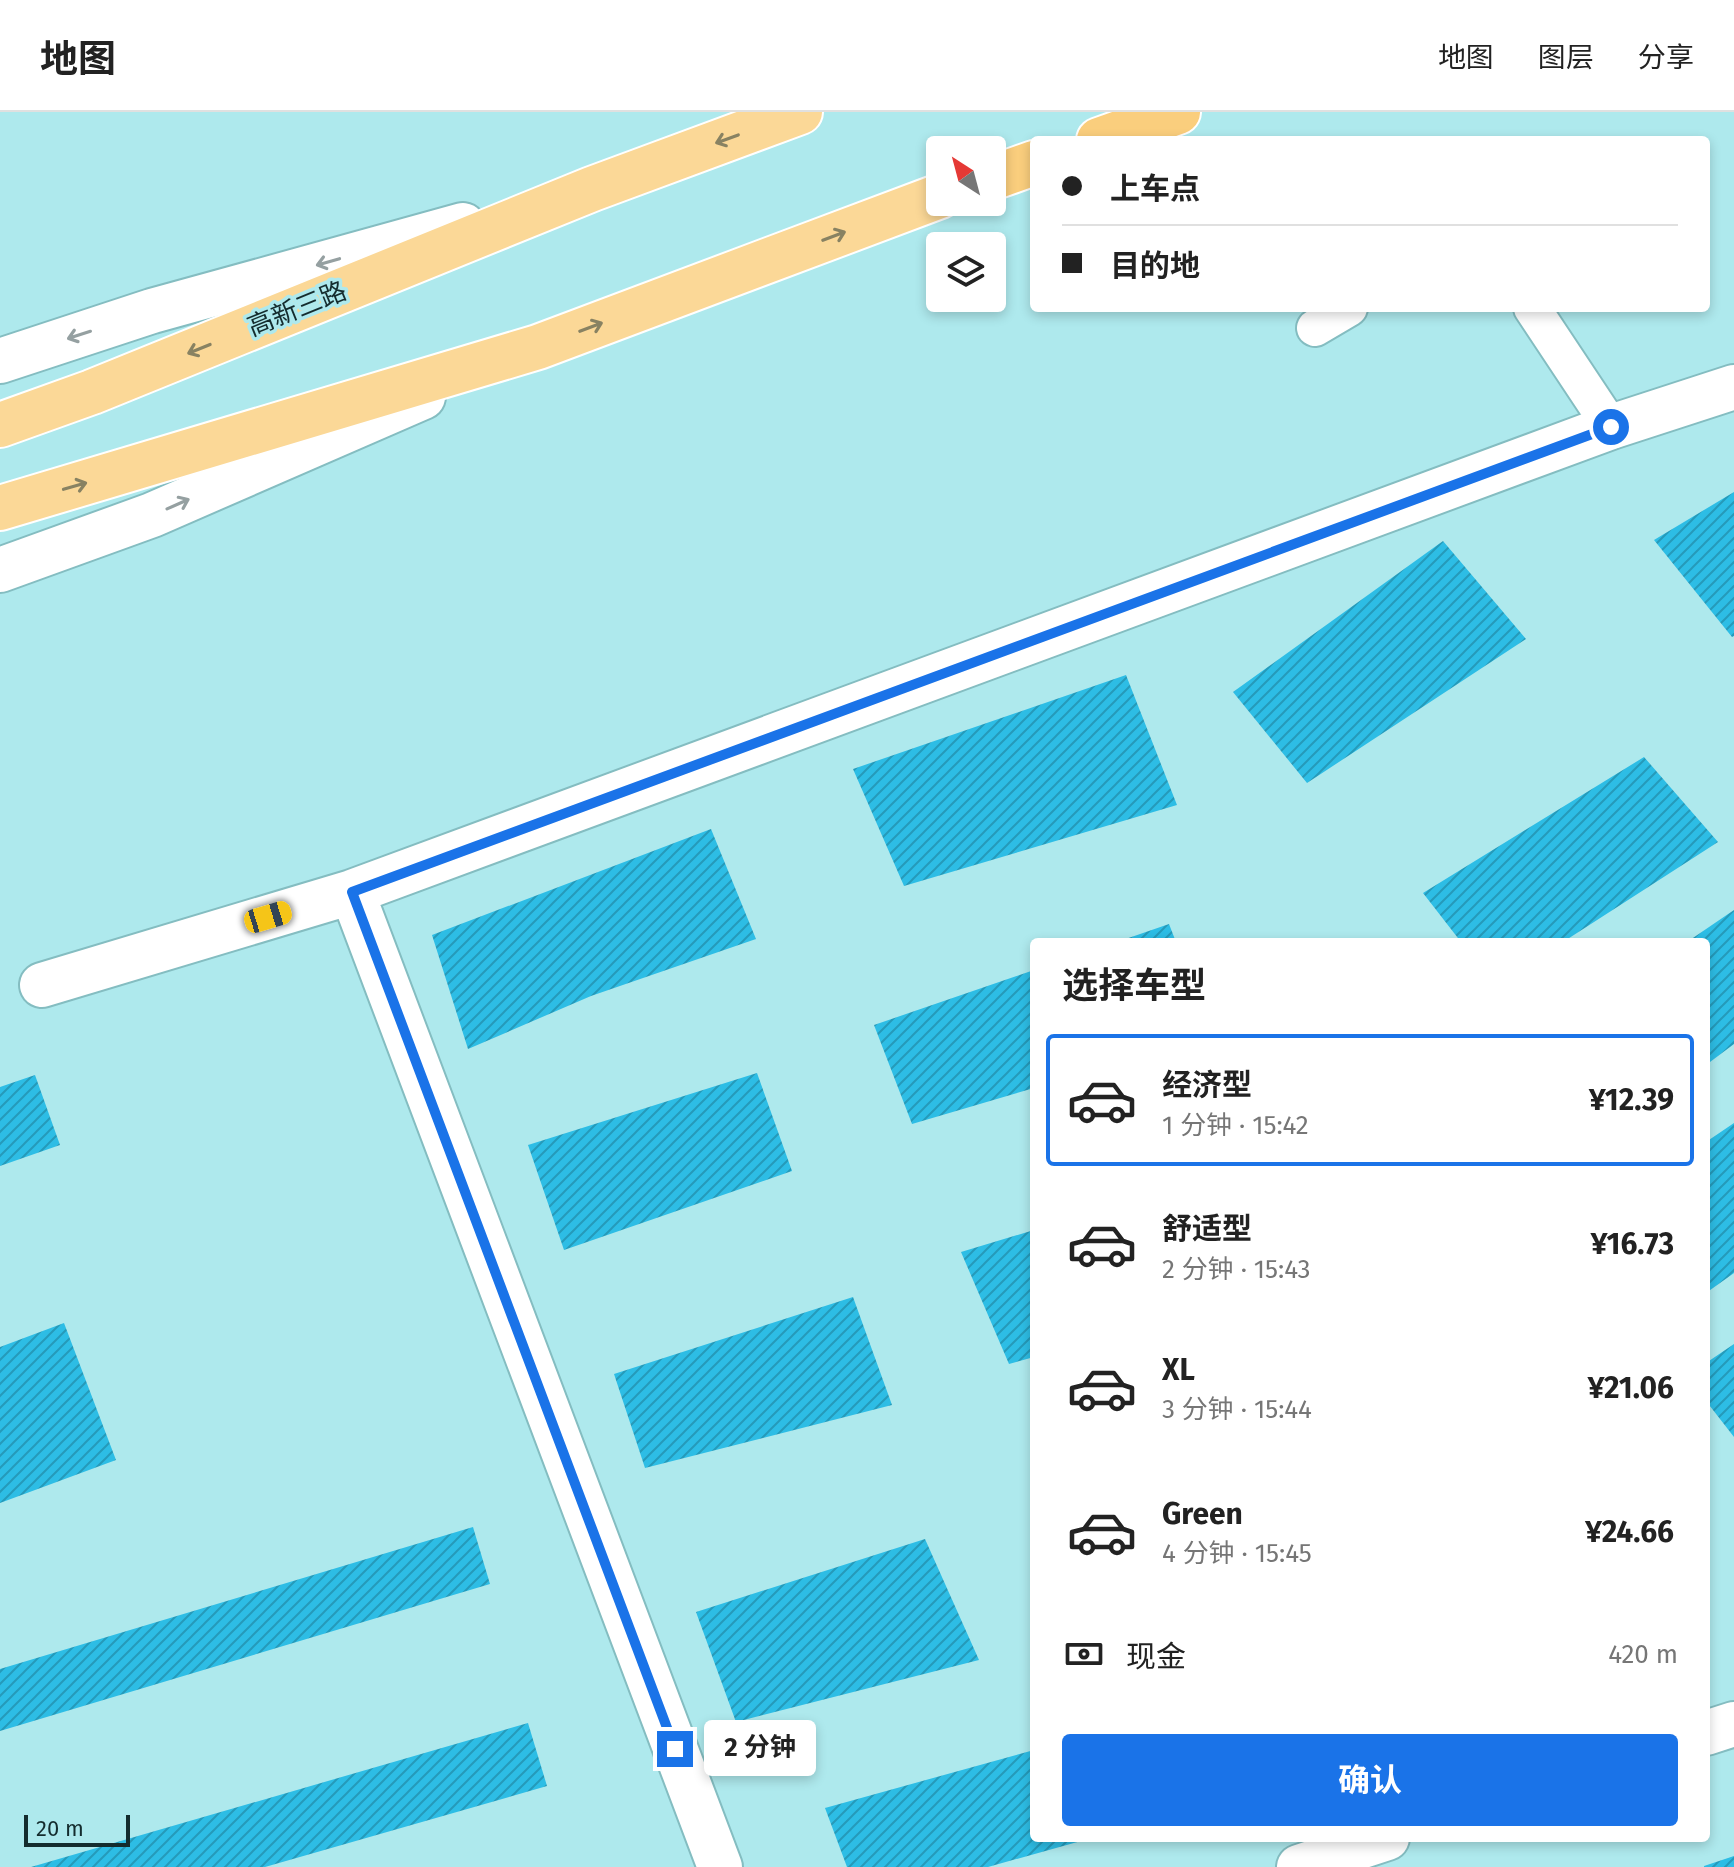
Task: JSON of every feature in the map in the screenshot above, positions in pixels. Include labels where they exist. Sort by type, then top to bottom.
[{"type":"highway","name":"高新三路","points":[[0,425],[107,386],[592,189],[800,112]]},
{"type":"highway","points":[[1110,136],[1178,112]]},
{"type":"highway","points":[[1006,173],[1030,164]]},
{"type":"highway","points":[[0,508],[538,347],[926,201]]},
{"type":"street","name":"高新三路","points":[[0,361],[152,311],[592,189]]},
{"type":"street","points":[[1315,328],[1342,312]]},
{"type":"street","points":[[1535,312],[1611,427]]},
{"type":"street","points":[[0,570],[152,515],[538,347]]},
{"type":"street","points":[[42,985],[352,892],[1611,427],[1734,387]]},
{"type":"street","points":[[352,892],[720,1867]]},
{"type":"street","points":[[1710,1732],[1734,1724]]},
{"type":"street","points":[[1299,1867],[1375,1842]]},
{"type":"building","points":[[1734,492],[1734,636],[1732,637],[1654,540]]},
{"type":"building","points":[[1443,541],[1526,639],[1307,783],[1233,692]]},
{"type":"building","points":[[1126,675],[1177,805],[904,886],[853,769]]},
{"type":"building","points":[[1644,757],[1718,842],[1569,938],[1458,938],[1423,893]]},
{"type":"building","points":[[711,829],[756,939],[591,996],[468,1049],[432,935]]},
{"type":"building","points":[[1734,910],[1734,1044],[1710,1062],[1710,938],[1693,938]]},
{"type":"building","points":[[1169,924],[1174,938],[1129,938]]},
{"type":"building","points":[[1030,971],[1030,1089],[912,1124],[874,1025]]},
{"type":"building","points":[[757,1073],[792,1171],[564,1250],[528,1145]]},
{"type":"building","points":[[35,1075],[60,1145],[0,1166],[0,1087]]},
{"type":"building","points":[[1734,1123],[1734,1273],[1710,1290],[1710,1139]]},
{"type":"building","points":[[1030,1231],[1030,1358],[1009,1364],[961,1252]]},
{"type":"building","points":[[853,1297],[892,1405],[645,1468],[614,1374]]},
{"type":"building","points":[[64,1323],[116,1460],[0,1503],[0,1347]]},
{"type":"building","points":[[1734,1344],[1734,1437],[1710,1406],[1710,1360]]},
{"type":"building","points":[[473,1527],[490,1584],[0,1731],[0,1669]]},
{"type":"building","points":[[925,1539],[979,1660],[736,1722],[696,1612]]},
{"type":"building","points":[[528,1723],[547,1786],[265,1867],[31,1867]]},
{"type":"building","points":[[1030,1751],[1030,1842],[1077,1842],[988,1867],[847,1867],[825,1808]]},
{"type":"building","points":[[1734,1856],[1734,1867],[1704,1867],[1704,1866]]},
{"type":"route","points":[[675,1749],[352,892],[1611,427]]}]
